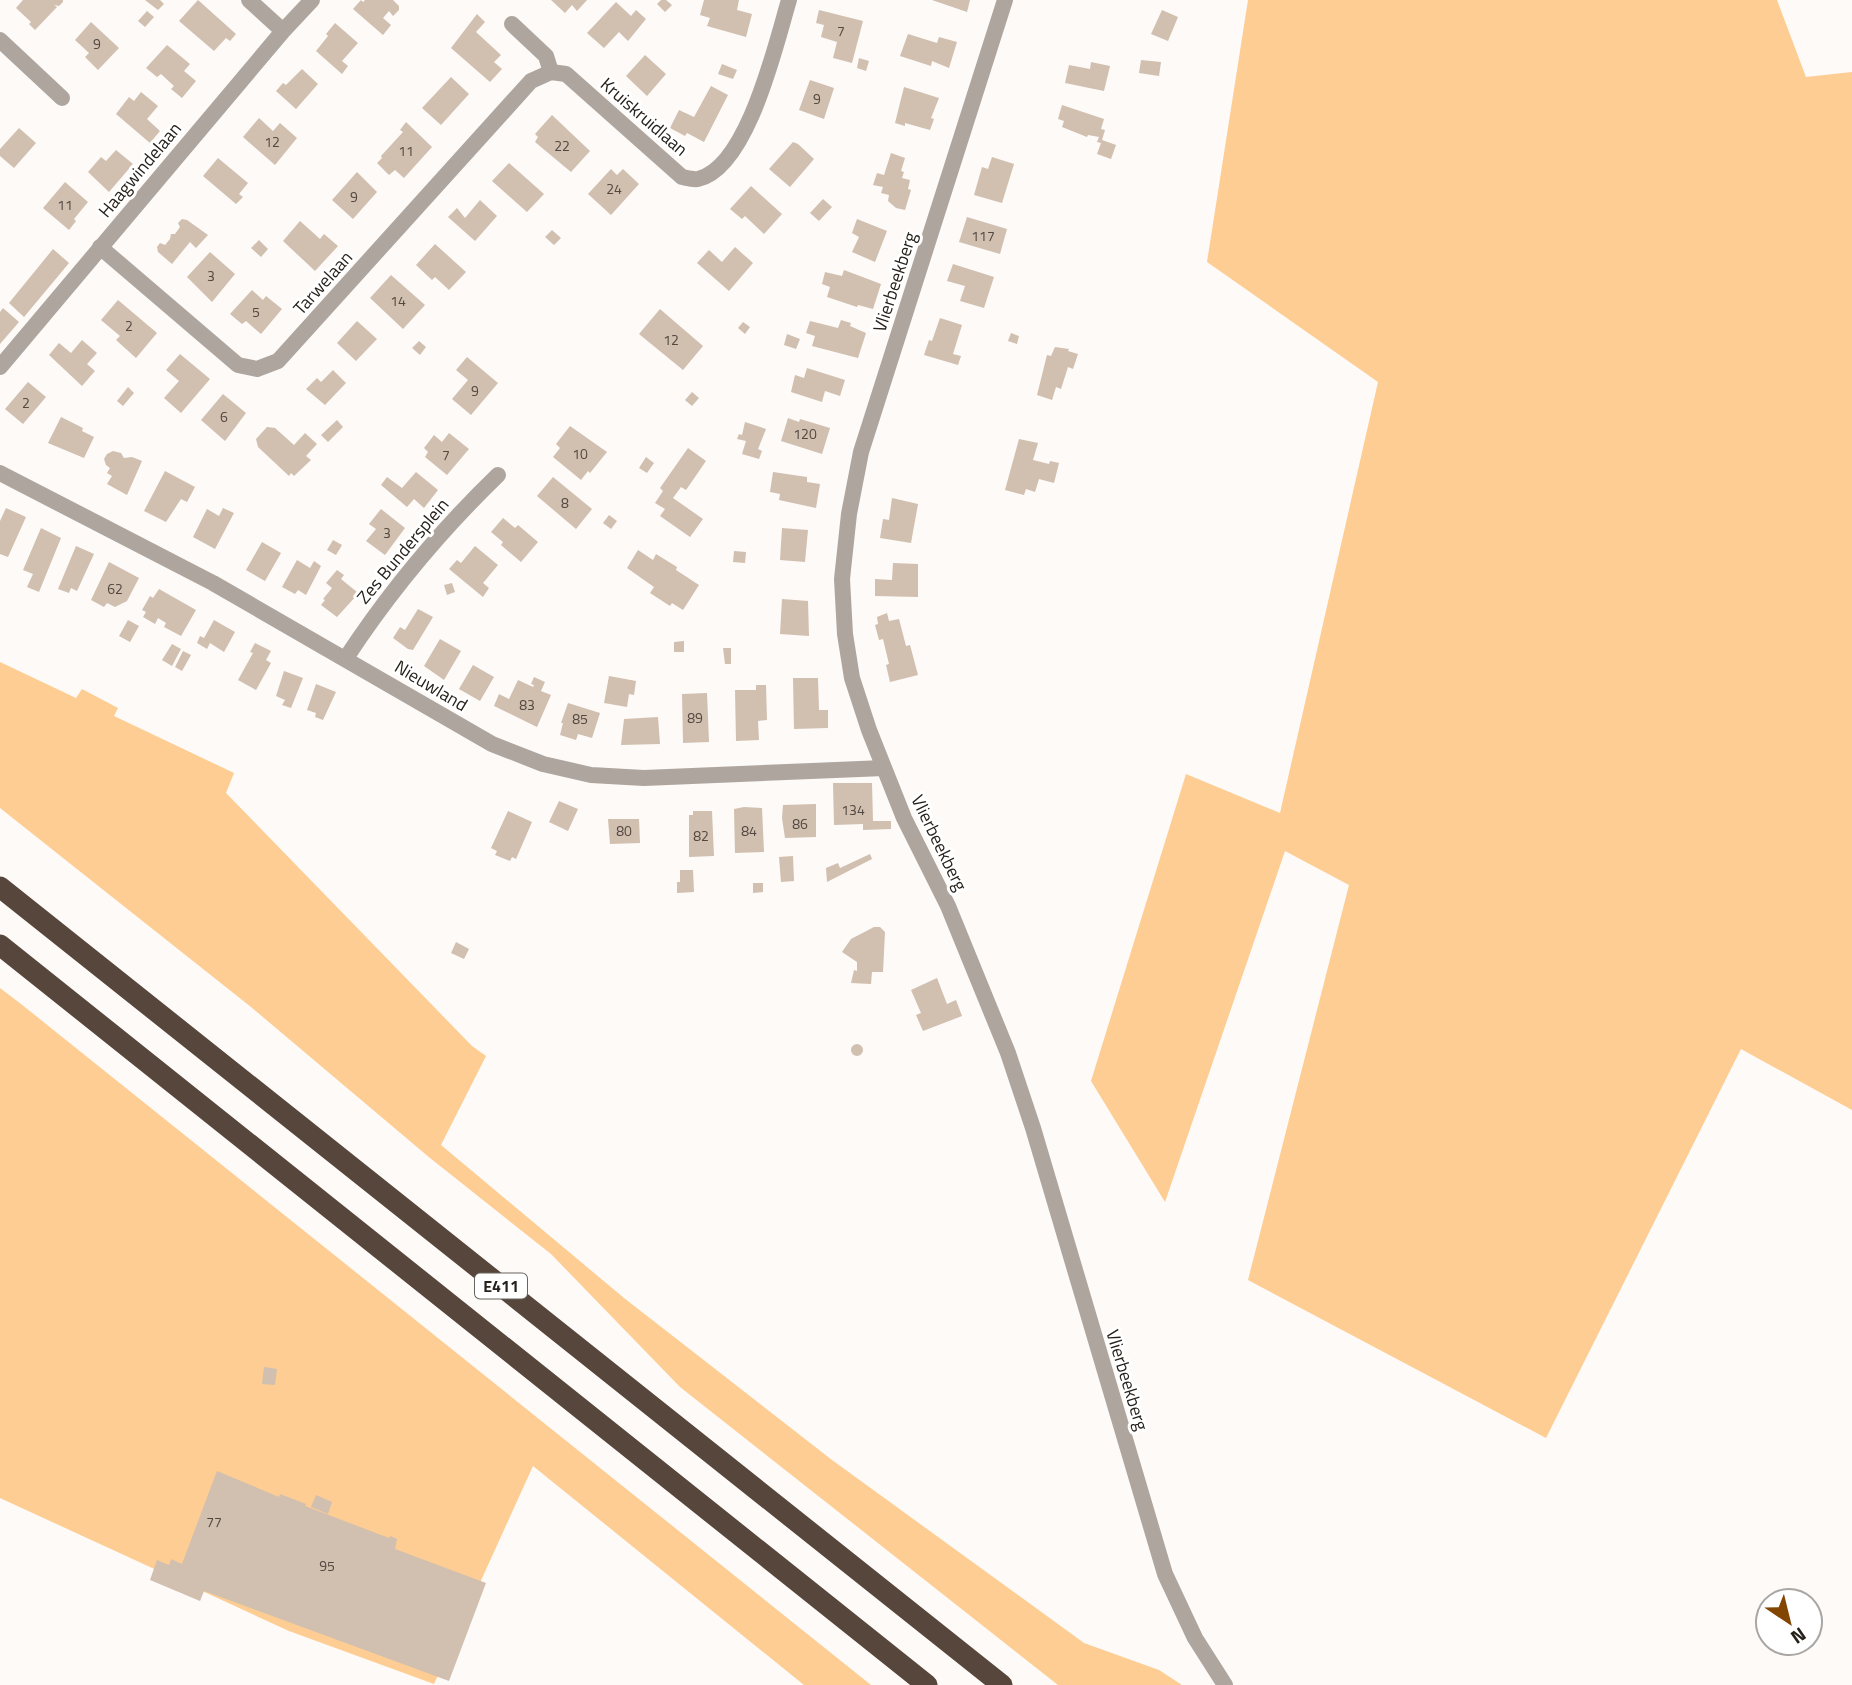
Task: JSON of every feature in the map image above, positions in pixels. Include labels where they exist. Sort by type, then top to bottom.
[{"type":"highway","name":"E411","points":[[0,887],[1002,1685]]},
{"type":"highway","name":"E411","points":[[0,945],[927,1685]]},
{"type":"street","points":[[249,0],[283,31]]},
{"type":"street","name":"Haagwindelaan","points":[[0,367],[312,0]]},
{"type":"street","name":"Kruiskruidlaan","points":[[551,72],[566,74],[682,177],[697,180],[712,172],[740,143],[766,80],[789,0]]},
{"type":"street","name":"Vlierbeekberg","points":[[1005,0],[861,452],[849,514],[842,579],[845,634],[852,678],[884,768],[904,818],[948,906],[1008,1053],[1033,1128],[1165,1574],[1195,1638],[1225,1685]]},
{"type":"street","points":[[512,24],[546,56],[551,72]]},
{"type":"street","points":[[0,40],[62,98]]},
{"type":"street","name":"Tarwelaan","points":[[100,247],[238,365],[257,369],[278,361],[531,81],[551,72]]},
{"type":"street","name":"Nieuwland","points":[[0,473],[212,583],[492,744],[543,764],[591,775],[644,778],[884,768]]},
{"type":"street","name":"Zes Bundersplein","points":[[346,658],[410,569],[457,514],[498,475]]},
{"type":"shaded area","points":[[1248,0],[1777,0],[1806,77],[1852,72],[1852,1110],[1741,1049],[1546,1438],[1248,1280],[1349,885],[1285,851],[1165,1202],[1091,1081],[1186,774],[1280,813],[1378,382],[1207,262]]},
{"type":"shaded area","points":[[0,662],[76,698],[82,689],[118,708],[114,716],[234,773],[226,793],[472,1046],[486,1056],[441,1145],[624,1298],[832,1460],[1084,1643],[1159,1670],[1182,1685],[1058,1685],[680,1387],[551,1254],[430,1158],[251,1007],[0,808]]},
{"type":"shaded area","points":[[0,988],[871,1685],[804,1685],[533,1466],[434,1684],[289,1631],[0,1498]]},
{"type":"building","points":[[23,0],[63,2],[59,6],[54,5],[57,7],[35,30],[29,24],[31,22],[16,8]]},
{"type":"building","points":[[145,0],[160,0],[164,4],[158,10]]},
{"type":"building","points":[[198,0],[236,34],[230,41],[226,38],[214,51],[179,21]]},
{"type":"building","points":[[361,0],[393,0],[399,6],[393,16],[389,11],[383,18],[391,25],[383,35],[353,9]]},
{"type":"building","points":[[551,0],[587,0],[577,11],[572,5],[565,13]]},
{"type":"building","points":[[661,0],[672,5],[665,12],[657,4]]},
{"type":"building","points":[[704,0],[739,0],[737,10],[752,14],[746,37],[707,26],[710,18],[700,15]]},
{"type":"building","points":[[932,0],[970,0],[967,12]]},
{"type":"building","points":[[616,2],[631,16],[636,10],[646,19],[628,41],[619,32],[604,48],[587,33]]},
{"type":"building","points":[[819,10],[863,21],[852,63],[833,58],[837,42],[821,37],[824,25],[816,23]]},
{"type":"building","points":[[1162,10],[1178,17],[1168,41],[1151,34]]},
{"type":"building","points":[[147,11],[154,17],[145,27],[138,21]]},
{"type":"building","points":[[477,14],[485,22],[476,32],[501,55],[494,62],[502,69],[490,82],[451,48]]},
{"type":"building","points":[[91,22],[119,48],[98,70],[85,57],[89,53],[75,40]]},
{"type":"building","points":[[335,23],[358,43],[342,61],[348,66],[342,74],[316,51]]},
{"type":"building","points":[[908,34],[937,43],[939,37],[957,42],[949,68],[932,61],[931,66],[900,56]]},
{"type":"building","points":[[167,45],[190,64],[184,71],[196,81],[182,98],[171,89],[174,86],[161,74],[157,77],[146,68]]},
{"type":"building","points":[[645,55],[666,74],[647,96],[626,76]]},
{"type":"building","points":[[859,58],[869,61],[866,71],[857,68]]},
{"type":"building","points":[[1141,60],[1161,62],[1159,76],[1139,73]]},
{"type":"building","points":[[1091,62],[1110,66],[1104,91],[1065,83],[1069,65],[1090,69]]},
{"type":"building","points":[[722,64],[737,70],[733,79],[718,74]]},
{"type":"building","points":[[302,69],[318,84],[296,109],[276,91]]},
{"type":"building","points":[[451,77],[469,94],[441,125],[422,108]]},
{"type":"building","points":[[810,80],[834,88],[824,119],[799,110]]},
{"type":"building","points":[[711,86],[728,95],[704,142],[670,128],[679,110],[694,117]]},
{"type":"building","points":[[904,87],[939,98],[931,118],[934,119],[930,130],[895,123]]},
{"type":"building","points":[[141,92],[158,106],[147,119],[160,131],[150,143],[116,114],[129,97],[134,101]]},
{"type":"building","points":[[1062,105],[1104,119],[1102,140],[1116,145],[1111,159],[1097,154],[1101,143],[1097,142],[1099,137],[1087,137],[1062,127],[1064,121],[1058,119]]},
{"type":"building","points":[[552,115],[590,151],[571,172],[535,142],[538,137],[535,134]]},
{"type":"building","points":[[259,118],[273,131],[280,123],[297,138],[275,165],[243,137]]},
{"type":"building","points":[[406,122],[432,147],[404,178],[395,170],[389,175],[377,163],[403,132],[400,130]]},
{"type":"building","points":[[19,128],[36,143],[14,168],[0,156],[0,149]]},
{"type":"building","points":[[793,142],[814,159],[790,187],[769,169]]},
{"type":"building","points":[[116,150],[133,164],[109,192],[88,172],[101,157],[106,161]]},
{"type":"building","points":[[891,153],[905,158],[902,178],[910,180],[908,189],[911,190],[905,210],[896,208],[888,201],[889,195],[881,193],[883,187],[873,185],[877,173],[884,175]]},
{"type":"building","points":[[992,157],[1014,164],[1002,203],[974,195],[982,167],[988,169]]},
{"type":"building","points":[[218,158],[248,183],[239,194],[243,197],[236,204],[203,176]]},
{"type":"building","points":[[509,163],[544,194],[527,212],[492,181]]},
{"type":"building","points":[[611,169],[617,175],[623,169],[639,184],[611,215],[588,194]]},
{"type":"building","points":[[357,172],[377,192],[353,219],[332,200]]},
{"type":"building","points":[[65,182],[88,202],[69,230],[43,208]]},
{"type":"building","points":[[751,186],[782,214],[764,234],[745,216],[742,219],[730,209]]},
{"type":"building","points":[[823,199],[832,207],[819,221],[810,213]]},
{"type":"building","points":[[480,200],[497,216],[475,241],[448,217],[457,208],[465,218]]},
{"type":"building","points":[[967,217],[1007,229],[1000,254],[959,242]]},
{"type":"building","points":[[182,219],[208,235],[196,248],[190,242],[172,264],[158,252],[157,247],[160,243],[165,245],[171,234],[175,234]]},
{"type":"building","points":[[857,219],[887,231],[875,262],[852,252],[859,237],[852,233]]},
{"type":"building","points":[[300,221],[320,239],[324,234],[338,246],[315,271],[283,241]]},
{"type":"building","points":[[552,230],[561,238],[554,245],[545,237]]},
{"type":"building","points":[[259,240],[268,249],[261,257],[251,248]]},
{"type":"building","points":[[435,244],[466,272],[449,290],[435,277],[432,280],[416,265]]},
{"type":"building","points":[[735,247],[753,263],[729,291],[697,263],[709,250],[722,262]]},
{"type":"building","points":[[53,249],[69,263],[24,317],[9,303]]},
{"type":"building","points":[[210,252],[235,274],[212,302],[187,277]]},
{"type":"building","points":[[953,264],[994,277],[984,308],[960,301],[965,286],[947,281]]},
{"type":"building","points":[[844,270],[881,284],[873,309],[858,305],[857,307],[827,297],[830,287],[822,284],[825,272],[842,276]]},
{"type":"building","points":[[391,275],[425,305],[403,329],[370,298]]},
{"type":"building","points":[[252,290],[263,300],[266,296],[282,309],[261,334],[246,321],[242,324],[230,314]]},
{"type":"building","points":[[118,300],[157,333],[136,358],[116,340],[120,336],[101,320]]},
{"type":"building","points":[[3,308],[19,322],[0,344],[0,312]]},
{"type":"building","points":[[660,309],[703,346],[683,370],[639,334]]},
{"type":"building","points":[[940,318],[962,325],[953,354],[961,356],[958,365],[924,355]]},
{"type":"building","points":[[841,320],[866,333],[858,358],[812,346],[815,336],[806,333],[810,321],[838,328]]},
{"type":"building","points":[[357,321],[377,339],[356,361],[337,343]]},
{"type":"building","points":[[743,322],[750,327],[745,334],[738,328]]},
{"type":"building","points":[[1011,333],[1019,336],[1017,344],[1008,341]]},
{"type":"building","points":[[787,334],[800,339],[796,349],[784,345]]},
{"type":"building","points":[[82,340],[97,353],[87,364],[95,371],[82,386],[49,355],[59,343],[71,353]]},
{"type":"building","points":[[419,341],[426,347],[420,355],[412,348]]},
{"type":"building","points":[[1055,347],[1069,349],[1068,351],[1078,354],[1073,369],[1068,367],[1061,389],[1056,387],[1052,400],[1037,395],[1047,355],[1051,356]]},
{"type":"building","points":[[180,354],[210,379],[181,413],[164,398],[179,381],[166,370]]},
{"type":"building","points":[[467,357],[498,383],[471,415],[452,399],[468,380],[456,370]]},
{"type":"building","points":[[807,368],[845,380],[840,396],[825,391],[822,402],[791,392],[795,375],[804,378]]},
{"type":"building","points":[[333,370],[346,383],[325,405],[306,389],[317,378],[321,382]]},
{"type":"building","points":[[28,382],[46,397],[23,424],[5,409]]},
{"type":"building","points":[[128,387],[134,393],[123,406],[117,401]]},
{"type":"building","points":[[692,392],[699,398],[692,406],[685,400]]},
{"type":"building","points":[[223,394],[246,413],[225,441],[201,420]]},
{"type":"building","points":[[61,417],[94,437],[84,458],[48,443]]},
{"type":"building","points":[[788,418],[830,428],[822,454],[781,441]]},
{"type":"building","points":[[337,420],[343,427],[328,442],[321,435]]},
{"type":"building","points":[[745,422],[766,429],[758,449],[762,451],[759,459],[742,454],[746,441],[737,439],[739,434],[742,435]]},
{"type":"building","points":[[570,426],[607,452],[581,480],[553,457],[560,448],[556,444]]},
{"type":"building","points":[[267,427],[275,428],[294,445],[305,433],[317,444],[306,456],[311,460],[294,476],[291,473],[289,476],[258,447],[256,439]]},
{"type":"building","points":[[449,433],[469,449],[447,475],[425,457],[428,452],[424,448],[434,435],[442,442]]},
{"type":"building","points":[[1019,439],[1038,443],[1033,460],[1049,464],[1050,461],[1059,463],[1054,483],[1039,479],[1035,492],[1026,489],[1024,495],[1005,490]]},
{"type":"building","points":[[688,448],[706,461],[686,490],[681,487],[673,498],[703,519],[690,537],[660,516],[665,509],[655,503],[663,491],[660,488]]},
{"type":"building","points":[[113,451],[121,453],[124,458],[132,457],[142,461],[127,495],[107,484],[112,476],[107,473],[110,468],[104,459]]},
{"type":"building","points":[[646,457],[654,463],[647,473],[639,468]]},
{"type":"building","points":[[165,471],[195,487],[187,502],[181,499],[166,522],[144,511]]},
{"type":"building","points":[[416,472],[438,490],[424,508],[414,499],[407,507],[381,485],[387,477],[402,488]]},
{"type":"building","points":[[773,472],[807,477],[807,482],[820,484],[816,508],[779,500],[780,494],[770,492]]},
{"type":"building","points":[[553,477],[592,509],[576,529],[537,496]]},
{"type":"building","points":[[892,498],[918,504],[911,543],[880,538],[883,519],[889,520]]},
{"type":"building","points":[[6,508],[26,517],[8,557],[0,554],[0,521]]},
{"type":"building","points":[[223,508],[234,513],[215,549],[193,537],[207,509],[219,516]]},
{"type":"building","points":[[381,509],[405,528],[385,555],[366,541],[376,529],[369,524]]},
{"type":"building","points":[[609,515],[617,521],[611,529],[603,523]]},
{"type":"building","points":[[503,518],[515,528],[518,525],[538,542],[521,562],[501,545],[503,542],[491,532]]},
{"type":"building","points":[[41,528],[61,538],[39,592],[27,587],[33,574],[23,570]]},
{"type":"building","points":[[782,528],[808,530],[805,562],[780,560]]},
{"type":"building","points":[[333,540],[342,545],[336,555],[327,550]]},
{"type":"building","points":[[262,542],[281,553],[265,581],[246,570]]},
{"type":"building","points":[[76,546],[94,554],[77,591],[71,588],[69,593],[58,589]]},
{"type":"building","points":[[475,546],[498,565],[483,583],[489,588],[483,597],[449,569],[457,560],[461,563]]},
{"type":"building","points":[[638,550],[653,560],[656,554],[699,585],[683,610],[672,603],[670,606],[650,593],[654,587],[627,568]]},
{"type":"building","points":[[734,551],[746,552],[745,563],[733,562]]},
{"type":"building","points":[[297,560],[310,568],[314,561],[321,566],[306,595],[298,590],[295,594],[282,587]]},
{"type":"building","points":[[109,562],[139,578],[127,601],[115,607],[107,603],[104,607],[91,600]]},
{"type":"building","points":[[893,563],[918,564],[918,597],[875,596],[875,579],[892,580]]},
{"type":"building","points":[[337,570],[344,575],[341,579],[357,592],[357,595],[337,617],[321,605],[332,588],[326,583]]},
{"type":"building","points":[[452,583],[455,592],[447,595],[444,585]]},
{"type":"building","points":[[159,589],[196,610],[181,636],[164,627],[166,623],[158,618],[155,624],[143,617],[146,612],[142,610],[150,596],[153,598]]},
{"type":"building","points":[[782,599],[808,601],[809,636],[780,634]]},
{"type":"building","points":[[418,609],[433,617],[413,650],[393,638],[400,627],[405,630]]},
{"type":"building","points":[[887,613],[889,621],[899,619],[918,675],[890,682],[883,639],[879,640],[875,625],[878,624],[877,617]]},
{"type":"building","points":[[128,620],[139,626],[130,642],[119,636]]},
{"type":"building","points":[[214,620],[235,632],[224,652],[210,643],[207,649],[197,643],[200,636],[204,638]]},
{"type":"building","points":[[440,639],[461,651],[444,680],[424,666]]},
{"type":"building","points":[[684,641],[684,652],[674,652],[674,642]]},
{"type":"building","points":[[255,643],[271,651],[266,660],[271,663],[256,690],[238,680],[253,653],[250,652]]},
{"type":"building","points":[[172,644],[181,649],[172,666],[162,660]]},
{"type":"building","points":[[723,648],[731,648],[731,664],[725,664]]},
{"type":"building","points":[[183,651],[191,655],[182,671],[175,667]]},
{"type":"building","points":[[473,665],[494,677],[480,701],[459,689]]},
{"type":"building","points":[[284,671],[303,678],[291,708],[282,705],[285,700],[276,696]]},
{"type":"building","points":[[609,676],[636,681],[634,695],[629,694],[627,707],[604,703]]},
{"type":"building","points":[[534,677],[545,682],[541,691],[551,695],[537,727],[494,706],[499,694],[509,699],[518,680],[533,687],[531,684]]},
{"type":"building","points":[[793,678],[818,678],[819,710],[828,710],[828,728],[794,729]]},
{"type":"building","points":[[316,684],[336,692],[323,720],[315,717],[316,713],[307,710]]},
{"type":"building","points":[[756,685],[766,685],[767,720],[758,721],[759,740],[736,741],[735,690],[756,690]]},
{"type":"building","points":[[707,693],[709,742],[683,743],[682,694]]},
{"type":"building","points":[[568,703],[600,713],[592,738],[578,734],[576,740],[560,735]]},
{"type":"building","points":[[658,717],[660,744],[621,745],[624,719]]},
{"type":"building","points":[[833,783],[872,783],[873,821],[891,821],[891,829],[863,830],[863,824],[834,825]]},
{"type":"building","points":[[559,801],[578,809],[568,831],[549,822]]},
{"type":"building","points":[[816,804],[816,837],[785,838],[783,805]]},
{"type":"building","points":[[762,808],[764,852],[735,853],[734,809]]},
{"type":"building","points":[[508,811],[532,822],[516,859],[512,857],[510,861],[495,855],[497,851],[491,848]]},
{"type":"building","points":[[693,811],[712,811],[714,856],[689,857],[689,815],[693,815]]},
{"type":"building","points":[[608,819],[639,819],[640,843],[610,844]]},
{"type":"building","points":[[870,854],[872,859],[827,882],[826,868],[838,863],[840,868]]},
{"type":"building","points":[[793,856],[794,881],[781,882],[779,857]]},
{"type":"building","points":[[680,870],[693,870],[694,892],[677,893]]},
{"type":"building","points":[[753,883],[763,883],[763,892],[753,893]]},
{"type":"building","points":[[874,927],[880,927],[885,932],[883,972],[872,972],[871,984],[851,983],[854,970],[857,971],[857,962],[842,952],[851,939]]},
{"type":"building","points":[[456,942],[469,949],[464,959],[451,953]]},
{"type":"building","points":[[937,978],[947,1004],[956,1000],[962,1016],[923,1031],[916,1015],[921,1013],[911,990]]},
{"type":"building","points":[[852,1045],[862,1045],[862,1055],[852,1055]]},
{"type":"building","points":[[264,1367],[277,1369],[275,1385],[262,1384]]},
{"type":"building","points":[[217,1471],[279,1497],[280,1494],[306,1504],[305,1506],[389,1538],[390,1536],[397,1539],[395,1549],[486,1583],[449,1681],[204,1591],[200,1601],[150,1580],[157,1560],[169,1565],[171,1559],[182,1564]]},
{"type":"building","points":[[316,1495],[332,1502],[328,1514],[311,1507]]}]
